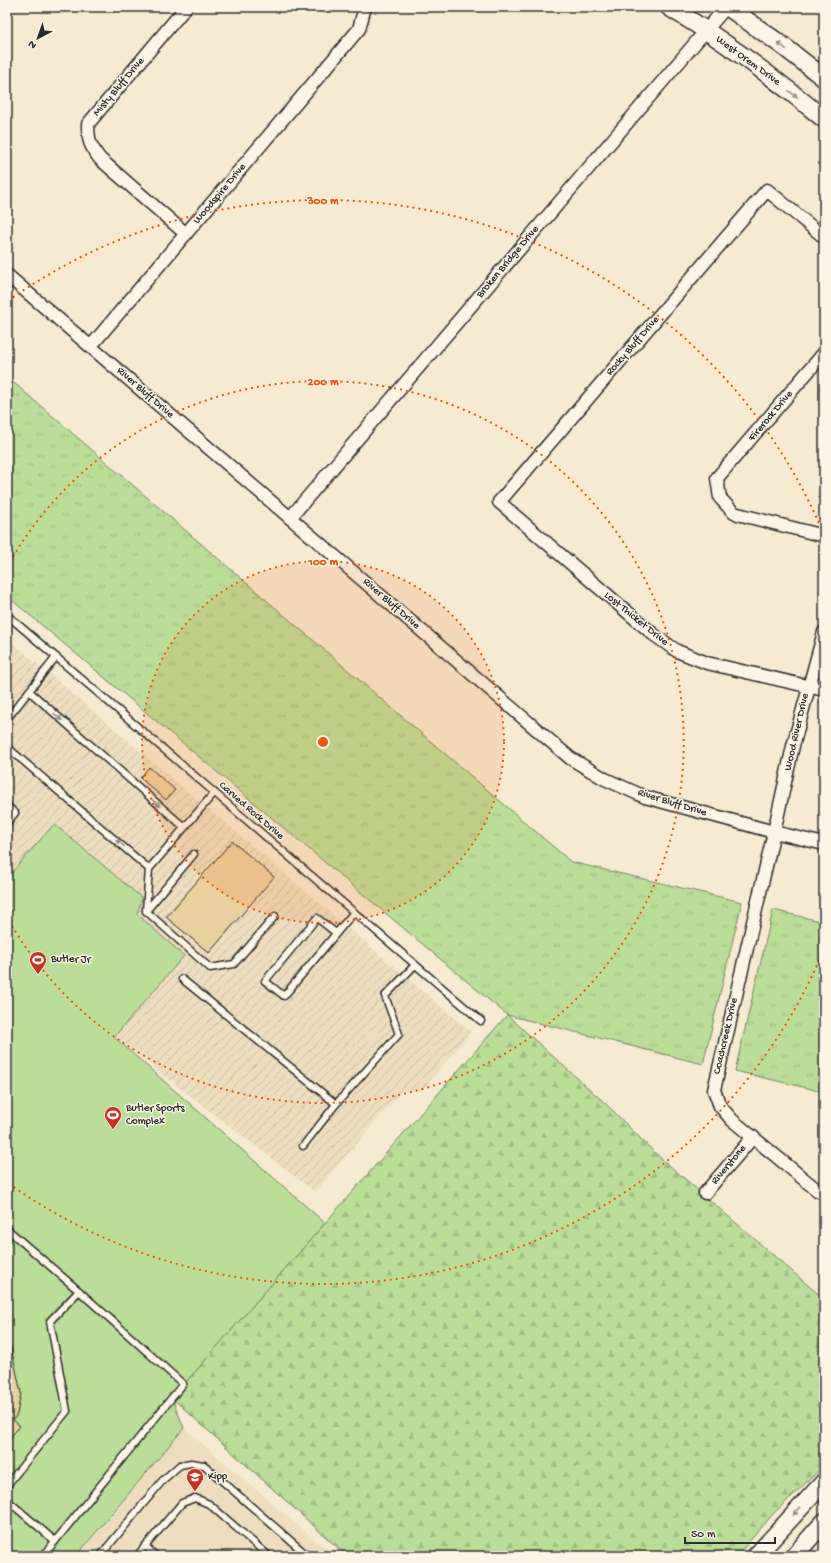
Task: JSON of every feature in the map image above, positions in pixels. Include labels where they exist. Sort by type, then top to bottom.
[{"type":"main road","name":"West Orem Drive","points":[[669,7],[706,30],[759,67],[824,119]]},
{"type":"main road","points":[[727,7],[783,46],[824,78]]},
{"type":"main road","points":[[756,1556],[824,1482]]},
{"type":"main road","points":[[794,1556],[824,1522]]},
{"type":"street","name":"Misty Bluff Drive","points":[[186,7],[88,124],[88,139],[93,150],[100,159],[186,234]]},
{"type":"street","name":"Woodspire Drive","points":[[91,346],[359,29],[365,7]]},
{"type":"street","name":"Broken Bridge Drive","points":[[290,518],[727,7]]},
{"type":"street","name":"Rocky Bluff Drive","points":[[499,502],[767,190],[824,238]]},
{"type":"street","name":"River Bluff Drive","points":[[7,275],[570,758],[605,779],[644,797],[824,844]]},
{"type":"street","name":"Firerock Drive","points":[[824,353],[718,478],[720,498],[734,513],[824,536]]},
{"type":"street","name":"Lost Thicket Drive","points":[[499,502],[653,634],[677,651],[707,663],[824,690]]},
{"type":"street","name":"Wood River Drive","points":[[774,832],[808,686],[824,632]]},
{"type":"street","name":"Coachcreek Drive","points":[[774,832],[714,1090],[720,1106],[732,1120],[817,1190],[824,1193]]},
{"type":"street","name":"Riverstone","points":[[705,1193],[753,1137]]},
{"type":"lane","name":"Carved Rock Drive","points":[[8,617],[481,1021]]},
{"type":"lane","points":[[7,719],[56,657]]},
{"type":"lane","points":[[29,691],[184,827]]},
{"type":"lane","points":[[7,747],[149,869]]},
{"type":"lane","points":[[146,911],[149,869],[214,793]]},
{"type":"lane","points":[[7,806],[15,813],[7,823]]},
{"type":"lane","points":[[146,911],[194,854]]},
{"type":"lane","points":[[146,911],[210,968],[234,964],[275,916]]},
{"type":"lane","points":[[336,933],[317,918],[265,981],[284,996],[354,912]]},
{"type":"lane","points":[[303,1146],[336,1104],[399,1034],[385,996],[415,965]]},
{"type":"lane","points":[[182,979],[336,1104]]},
{"type":"lane","points":[[7,1229],[183,1384],[42,1556]]},
{"type":"lane","points":[[7,1485],[68,1411],[50,1321],[79,1291]]},
{"type":"lane","points":[[102,1556],[163,1480],[180,1465],[191,1463],[204,1465],[308,1556]]},
{"type":"lane","points":[[137,1556],[182,1503],[196,1498],[209,1504],[270,1556]]},
{"type":"lane","points":[[7,1500],[55,1541]]},
{"type":"lane","points":[[145,1546],[156,1556]]},
{"type":"shaded area","points":[[7,638],[471,1032],[422,1090],[402,1091],[315,1192],[114,1037],[184,956],[137,914],[54,824],[7,878]]},
{"type":"shaded area","name":"Kipp","points":[[184,1428],[334,1556],[76,1556]]},
{"type":"green space","points":[[7,377],[571,862],[742,902],[703,1064],[507,1015],[7,596]]},
{"type":"green space","name":"Butler Sports Complex","points":[[54,824],[142,898],[137,914],[184,956],[114,1037],[325,1223],[172,1398],[184,1428],[76,1556],[7,1556],[7,878]]},
{"type":"green space","points":[[773,910],[824,922],[824,1092],[735,1071]]},
{"type":"green space","points":[[507,1015],[606,1104],[655,1153],[824,1299],[824,1466],[773,1514],[737,1556],[347,1556],[172,1398]]},
{"type":"building","points":[[149,767],[175,790],[166,800],[140,778]]},
{"type":"building","points":[[232,841],[274,877],[209,953],[166,917]]},
{"type":"building","points":[[11,1347],[21,1393],[17,1414],[13,1420],[20,1426],[7,1441],[7,1348]]},
{"type":"place","name":"Butler Jr","points":[[38,975]]},
{"type":"place","name":"Butler Sports Complex","points":[[113,1130]]},
{"type":"place","name":"Kipp","points":[[195,1492]]}]
